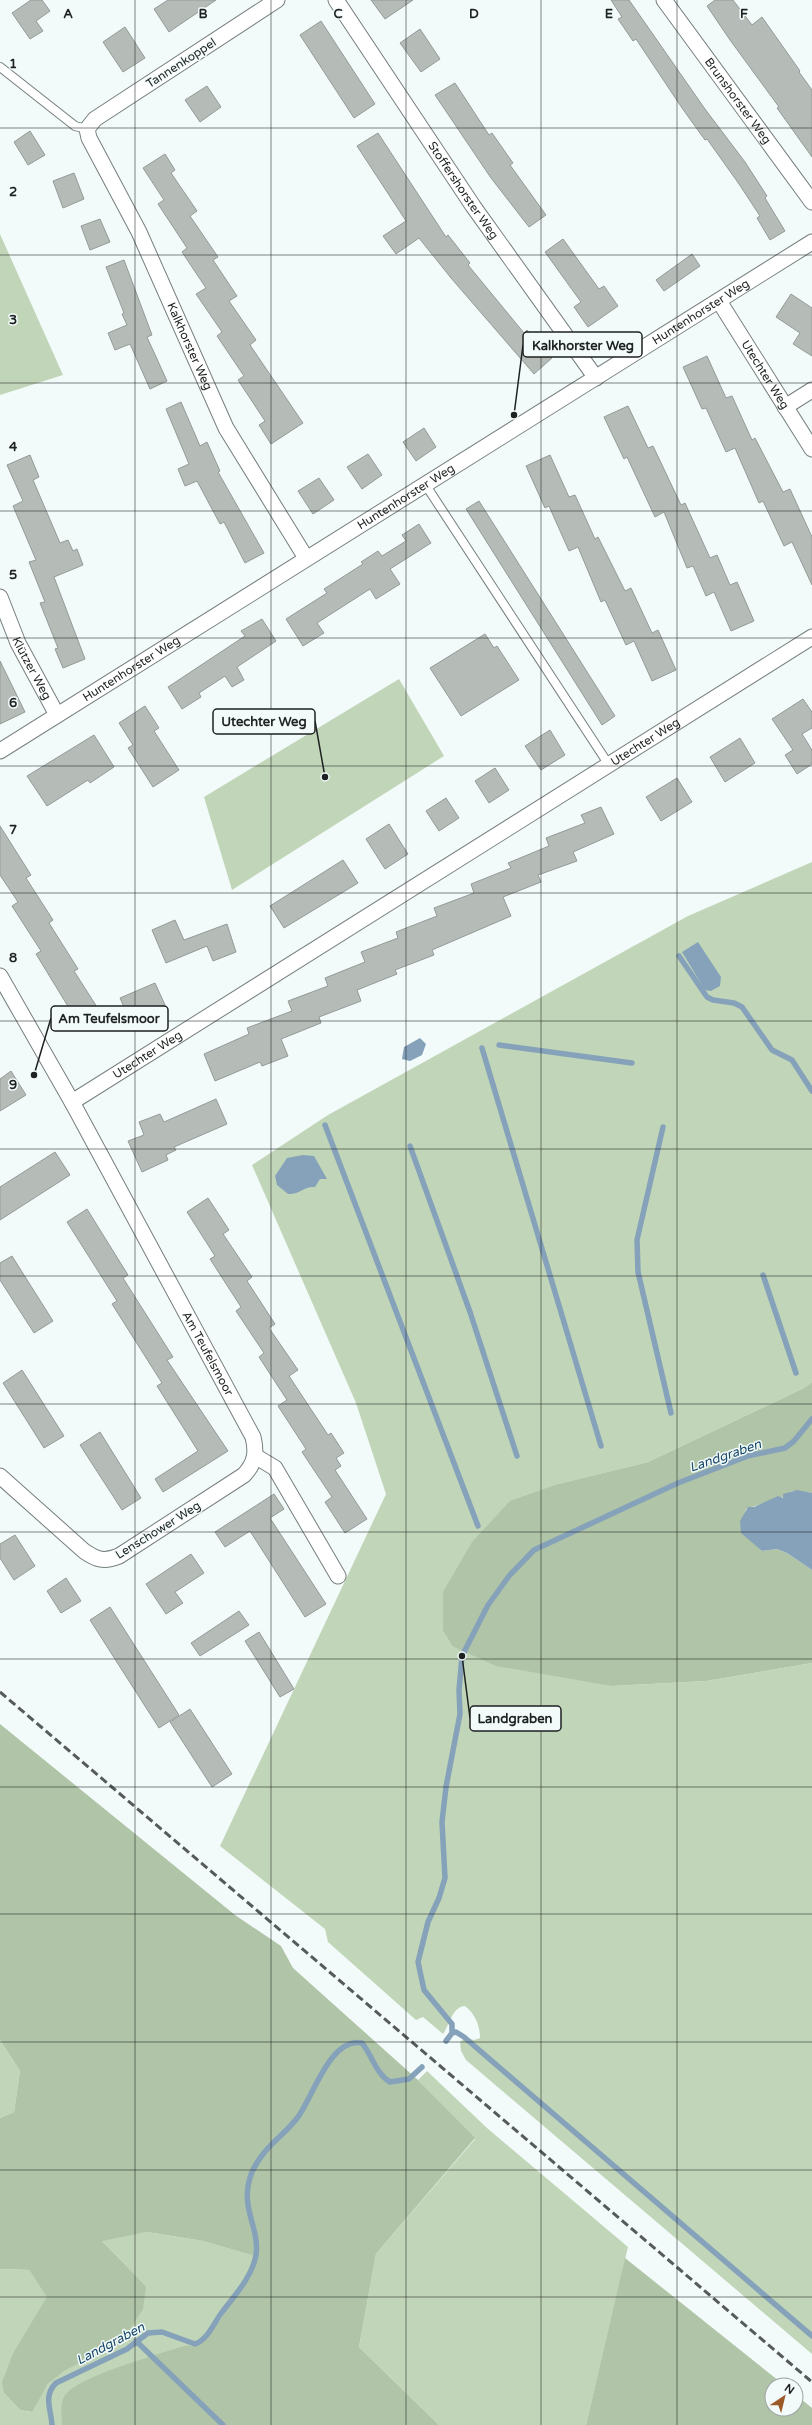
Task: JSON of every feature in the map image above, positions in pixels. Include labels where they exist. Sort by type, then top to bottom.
[{"type":"street","name":"Tannenkoppel","points":[[87,129],[95,119],[278,0]]},
{"type":"street","name":"Stoffershorster Weg","points":[[336,0],[473,206],[596,378]]},
{"type":"street","name":"Brunshorster Weg","points":[[664,0],[812,202]]},
{"type":"street","name":"Kalkhorster Weg","points":[[87,129],[89,138],[139,232],[226,428],[306,558]]},
{"type":"street","name":"Huntenhorster Weg","points":[[0,750],[812,242]]},
{"type":"street","name":"Utechter Weg","points":[[719,301],[812,449]]},
{"type":"street","points":[[785,407],[812,390]]},
{"type":"street","name":"Klützer Weg","points":[[0,597],[18,643],[57,715]]},
{"type":"street","name":"Utechter Weg","points":[[72,1102],[812,637]]},
{"type":"street","name":"Am Teufelsmoor","points":[[0,976],[5,997],[72,1102],[253,1437],[255,1456]]},
{"type":"street","points":[[255,1456],[275,1468],[338,1576]]},
{"type":"street","name":"Lenschower Weg","points":[[0,1476],[84,1552],[99,1560],[109,1560],[119,1556],[244,1475],[252,1466],[255,1456]]},
{"type":"lane","points":[[0,67],[75,126],[87,129]]},
{"type":"lane","points":[[425,484],[609,765]]},
{"type":"green space","points":[[0,234],[63,375],[0,395]]},
{"type":"green space","points":[[399,679],[444,756],[232,890],[204,797]]},
{"type":"green space","points":[[812,862],[812,1382],[804,1388],[648,1462],[558,1484],[444,1592],[443,1631],[452,1646],[612,1686],[706,1681],[812,1663],[812,2354],[466,2060],[461,2051],[460,2042],[465,2038],[474,2040],[480,2038],[476,2020],[465,2006],[457,2009],[443,2034],[423,2017],[416,2020],[328,1942],[325,1929],[220,1846],[386,1494],[356,1403],[252,1165],[328,1115],[688,916]]},
{"type":"green space","points":[[812,1382],[812,1493],[792,1491],[783,1497],[746,1509],[741,1529],[762,1551],[777,1549],[787,1553],[812,1570],[812,1663],[706,1681],[612,1686],[496,1666],[452,1646],[443,1631],[443,1592],[472,1542],[510,1501],[558,1484],[648,1462],[804,1388]]},
{"type":"green space","points":[[0,1724],[235,1915],[281,1946],[293,1968],[418,2080],[475,2138],[376,2254],[359,2347],[439,2425],[62,2425],[63,2400],[67,2393],[76,2386],[105,2372],[186,2345],[196,2346],[206,2339],[250,2278],[255,2256],[203,2241],[147,2232],[102,2241],[146,2286],[143,2309],[125,2337],[108,2348],[64,2371],[48,2384],[32,2412],[20,2410],[4,2393],[2,2382],[14,2351],[47,2297],[29,2270],[0,2269],[0,2118],[14,2112],[20,2071],[0,2040]]},
{"type":"green space","points":[[0,2040],[20,2071],[14,2112],[0,2118]]},
{"type":"green space","points":[[427,2071],[487,2128],[628,2247],[586,2425],[439,2425],[359,2347],[376,2254],[475,2139],[418,2080]]},
{"type":"green space","points":[[147,2232],[203,2241],[256,2256],[250,2278],[206,2339],[196,2346],[186,2345],[111,2371],[62,2418],[62,2425],[0,2425],[0,2269],[29,2270],[48,2297],[14,2351],[4,2393],[20,2410],[31,2412],[48,2384],[64,2370],[108,2348],[146,2286],[101,2240]]},
{"type":"green space","points":[[625,2258],[774,2377],[764,2377],[764,2417],[804,2417],[804,2402],[812,2408],[812,2425],[586,2425]]},
{"type":"water","points":[[698,942],[721,977],[720,986],[711,991],[705,990],[682,952]]},
{"type":"water","points":[[420,1038],[426,1044],[422,1055],[410,1061],[402,1059],[404,1047]]},
{"type":"water","points":[[303,1155],[314,1156],[327,1179],[320,1179],[315,1187],[288,1194],[277,1185],[275,1176],[287,1158]]},
{"type":"water","points":[[797,1490],[812,1493],[812,1570],[787,1553],[777,1549],[762,1551],[741,1533],[740,1521],[748,1507],[754,1507],[778,1496],[783,1498],[783,1494]]},
{"type":"building","points":[[31,0],[42,0],[50,11],[36,21],[43,31],[30,39],[12,13]]},
{"type":"building","points":[[168,0],[216,0],[169,32],[154,9]]},
{"type":"building","points":[[371,0],[413,0],[385,19]]},
{"type":"building","points":[[611,0],[629,0],[705,109],[745,162],[767,196],[765,198],[785,231],[770,240],[757,218],[760,216],[739,184],[707,139],[705,140],[682,108],[636,39],[633,41],[618,19],[622,17]]},
{"type":"building","points":[[715,0],[733,0],[752,25],[762,17],[812,90],[812,157],[777,108],[779,107],[707,6]]},
{"type":"building","points":[[321,21],[375,104],[354,118],[300,35]]},
{"type":"building","points":[[125,27],[145,58],[123,72],[103,42]]},
{"type":"building","points":[[420,29],[440,59],[421,72],[400,43]]},
{"type":"building","points":[[455,83],[489,135],[492,133],[513,163],[510,165],[546,215],[529,227],[491,178],[435,95]]},
{"type":"building","points":[[207,86],[221,107],[200,122],[185,100]]},
{"type":"building","points":[[30,131],[45,155],[28,165],[14,142]]},
{"type":"building","points":[[378,133],[446,237],[448,235],[470,263],[468,265],[524,333],[527,330],[552,358],[534,374],[451,278],[419,238],[396,254],[383,236],[406,221],[357,146]]},
{"type":"building","points":[[165,154],[175,170],[171,173],[197,211],[190,216],[218,257],[213,260],[237,296],[229,301],[256,340],[250,345],[303,423],[271,444],[259,425],[265,421],[238,380],[244,376],[217,336],[222,332],[196,294],[206,288],[182,252],[187,248],[158,204],[164,200],[143,168]]},
{"type":"building","points":[[74,173],[84,199],[63,208],[53,181]]},
{"type":"building","points":[[100,219],[110,242],[90,250],[81,226]]},
{"type":"building","points":[[563,239],[599,289],[604,286],[618,306],[588,327],[574,307],[581,302],[545,252]]},
{"type":"building","points":[[692,254],[700,266],[664,291],[656,280]]},
{"type":"building","points":[[124,260],[152,335],[147,337],[167,381],[150,389],[130,344],[115,350],[108,333],[127,325],[122,314],[124,313],[106,267]]},
{"type":"building","points":[[791,294],[812,308],[812,356],[793,344],[800,333],[776,317]]},
{"type":"building","points":[[707,356],[726,398],[732,396],[752,440],[755,438],[783,492],[790,489],[812,537],[812,585],[792,542],[784,546],[763,501],[759,503],[735,448],[726,452],[706,408],[702,409],[683,367]]},
{"type":"building","points":[[181,402],[200,446],[207,442],[220,471],[218,472],[264,553],[245,563],[224,522],[220,524],[197,481],[185,486],[178,469],[189,464],[166,409]]},
{"type":"building","points":[[628,406],[648,448],[653,446],[681,505],[685,503],[710,558],[717,555],[730,585],[737,582],[754,621],[731,631],[714,592],[706,596],[693,566],[687,568],[664,512],[655,517],[627,457],[624,459],[604,417]]},
{"type":"building","points":[[424,428],[436,447],[416,461],[403,442]]},
{"type":"building","points":[[368,454],[382,475],[362,489],[347,467]]},
{"type":"building","points":[[30,455],[39,477],[33,480],[60,543],[68,540],[73,551],[77,549],[83,565],[54,577],[85,659],[63,668],[55,649],[58,648],[40,603],[45,602],[29,562],[36,560],[13,506],[23,501],[7,465]]},
{"type":"building","points":[[550,455],[569,497],[575,495],[595,539],[598,537],[625,591],[631,588],[652,633],[658,630],[676,670],[652,681],[634,641],[626,645],[605,600],[601,602],[578,547],[569,551],[549,506],[545,508],[526,466]]},
{"type":"building","points":[[319,478],[334,500],[313,514],[298,491]]},
{"type":"building","points":[[479,501],[615,716],[602,725],[466,509]]},
{"type":"building","points":[[419,524],[431,543],[390,569],[400,584],[376,599],[370,589],[317,623],[324,633],[303,646],[286,619],[327,593],[324,589],[363,564],[361,562],[378,551],[382,556],[406,541],[402,535]]},
{"type":"building","points":[[262,619],[276,641],[237,667],[244,680],[232,687],[225,676],[199,693],[201,697],[182,709],[168,687],[245,636],[241,631]]},
{"type":"building","points":[[485,634],[494,648],[497,646],[519,680],[461,716],[430,668]]},
{"type":"building","points":[[0,661],[25,712],[0,724]]},
{"type":"building","points":[[803,699],[812,712],[812,728],[802,734],[812,750],[812,764],[797,774],[785,755],[793,750],[772,719]]},
{"type":"building","points":[[145,706],[159,728],[154,731],[179,770],[153,787],[128,748],[133,745],[119,723]]},
{"type":"building","points":[[550,730],[565,755],[541,770],[525,746]]},
{"type":"building","points":[[94,735],[114,767],[90,783],[88,780],[47,806],[27,776]]},
{"type":"building","points":[[740,738],[755,763],[725,782],[710,757]]},
{"type":"building","points":[[495,768],[509,790],[489,803],[475,781]]},
{"type":"building","points":[[677,778],[692,802],[661,821],[646,797]]},
{"type":"building","points":[[446,798],[459,818],[439,831],[426,811]]},
{"type":"building","points":[[601,807],[614,834],[573,852],[577,861],[538,875],[541,882],[503,897],[511,916],[432,950],[434,955],[395,970],[397,974],[357,990],[361,1001],[319,1017],[321,1023],[281,1039],[288,1056],[262,1066],[260,1062],[215,1081],[204,1054],[249,1034],[247,1028],[292,1011],[288,1001],[328,986],[325,978],[365,962],[361,952],[398,938],[396,932],[437,916],[434,908],[474,893],[471,884],[511,868],[508,863],[549,846],[546,838],[585,823],[581,815]]},
{"type":"building","points":[[389,824],[408,854],[385,869],[366,839]]},
{"type":"building","points":[[0,826],[31,875],[26,878],[53,920],[49,923],[78,969],[74,971],[104,1018],[83,1031],[36,954],[41,951],[12,906],[18,902],[0,875]]},
{"type":"building","points":[[343,860],[358,883],[284,928],[270,906]]},
{"type":"building","points":[[175,920],[184,940],[227,924],[236,952],[213,961],[207,946],[166,963],[152,930]]},
{"type":"building","points":[[155,983],[165,1005],[130,1021],[120,998]]},
{"type":"building","points":[[11,1071],[26,1095],[0,1111],[0,1079]]},
{"type":"building","points":[[216,1099],[227,1124],[174,1147],[176,1150],[166,1155],[168,1160],[142,1172],[128,1141],[144,1135],[139,1122],[160,1114],[164,1122]]},
{"type":"building","points":[[55,1152],[70,1175],[0,1220],[0,1187]]},
{"type":"building","points":[[208,1198],[229,1230],[223,1234],[252,1277],[247,1281],[275,1324],[269,1328],[298,1370],[289,1376],[328,1435],[331,1433],[344,1453],[336,1458],[341,1466],[335,1470],[367,1519],[345,1533],[325,1502],[332,1497],[302,1452],[306,1449],[278,1406],[287,1400],[259,1357],[264,1353],[236,1311],[241,1307],[210,1259],[215,1256],[187,1212]]},
{"type":"building","points":[[87,1209],[128,1275],[123,1278],[173,1357],[167,1360],[228,1451],[163,1492],[155,1479],[198,1451],[157,1386],[162,1383],[112,1304],[117,1301],[67,1222]]},
{"type":"building","points":[[12,1256],[53,1321],[34,1333],[0,1280],[0,1263]]},
{"type":"building","points":[[22,1370],[64,1436],[44,1448],[3,1383]]},
{"type":"building","points":[[100,1432],[141,1498],[122,1510],[80,1445]]},
{"type":"building","points":[[274,1494],[284,1509],[270,1518],[326,1604],[305,1617],[250,1531],[225,1547],[215,1532]]},
{"type":"building","points":[[15,1535],[35,1566],[14,1580],[0,1558],[0,1544]]},
{"type":"building","points":[[191,1554],[204,1573],[175,1592],[183,1603],[166,1614],[146,1584]]},
{"type":"building","points":[[66,1578],[81,1601],[61,1613],[47,1591]]},
{"type":"building","points":[[110,1607],[179,1715],[159,1728],[90,1620]]},
{"type":"building","points":[[239,1611],[249,1625],[200,1656],[191,1643]]},
{"type":"building","points":[[259,1632],[294,1689],[280,1697],[245,1641]]},
{"type":"building","points":[[190,1709],[232,1774],[212,1787],[170,1722]]},
{"type":"waterway","points":[[679,956],[707,997],[713,1000],[734,1003],[742,1007],[772,1050],[792,1060],[812,1091]]},
{"type":"waterway","points":[[499,1045],[632,1063]]},
{"type":"waterway","points":[[482,1048],[601,1446]]},
{"type":"waterway","points":[[325,1125],[478,1526]]},
{"type":"waterway","points":[[663,1127],[637,1240],[638,1272],[671,1413]]},
{"type":"waterway","points":[[410,1146],[470,1312],[517,1456]]},
{"type":"waterway","points":[[763,1275],[796,1373]]},
{"type":"waterway","name":"Landgraben","points":[[446,2041],[452,2033],[452,2024],[424,1990],[418,1962],[428,1922],[439,1898],[445,1878],[442,1822],[446,1787],[460,1714],[459,1690],[462,1656],[488,1605],[509,1576],[534,1550],[678,1483],[748,1456],[785,1448],[794,1441],[812,1419]]},
{"type":"waterway","points":[[452,2033],[456,2032],[464,2037],[812,2336]]},
{"type":"waterway","name":"Landgraben","points":[[52,2425],[49,2398],[52,2388],[56,2383],[127,2349],[148,2333],[162,2332],[195,2344],[203,2339],[209,2332],[251,2272],[254,2263],[256,2255],[255,2235],[247,2196],[248,2184],[252,2172],[267,2149],[298,2117],[324,2070],[341,2049],[351,2044],[362,2043],[381,2074],[390,2082],[409,2079],[422,2067]]},
{"type":"waterway","points":[[136,2341],[223,2425]]},
{"type":"railway","points":[[0,1692],[812,2382]]},
{"type":"place","name":"Kalkhorster Weg","points":[[514,415]]},
{"type":"place","name":"Utechter Weg","points":[[325,777]]},
{"type":"place","name":"Am Teufelsmoor","points":[[34,1075]]},
{"type":"place","name":"Landgraben","points":[[462,1656]]}]
